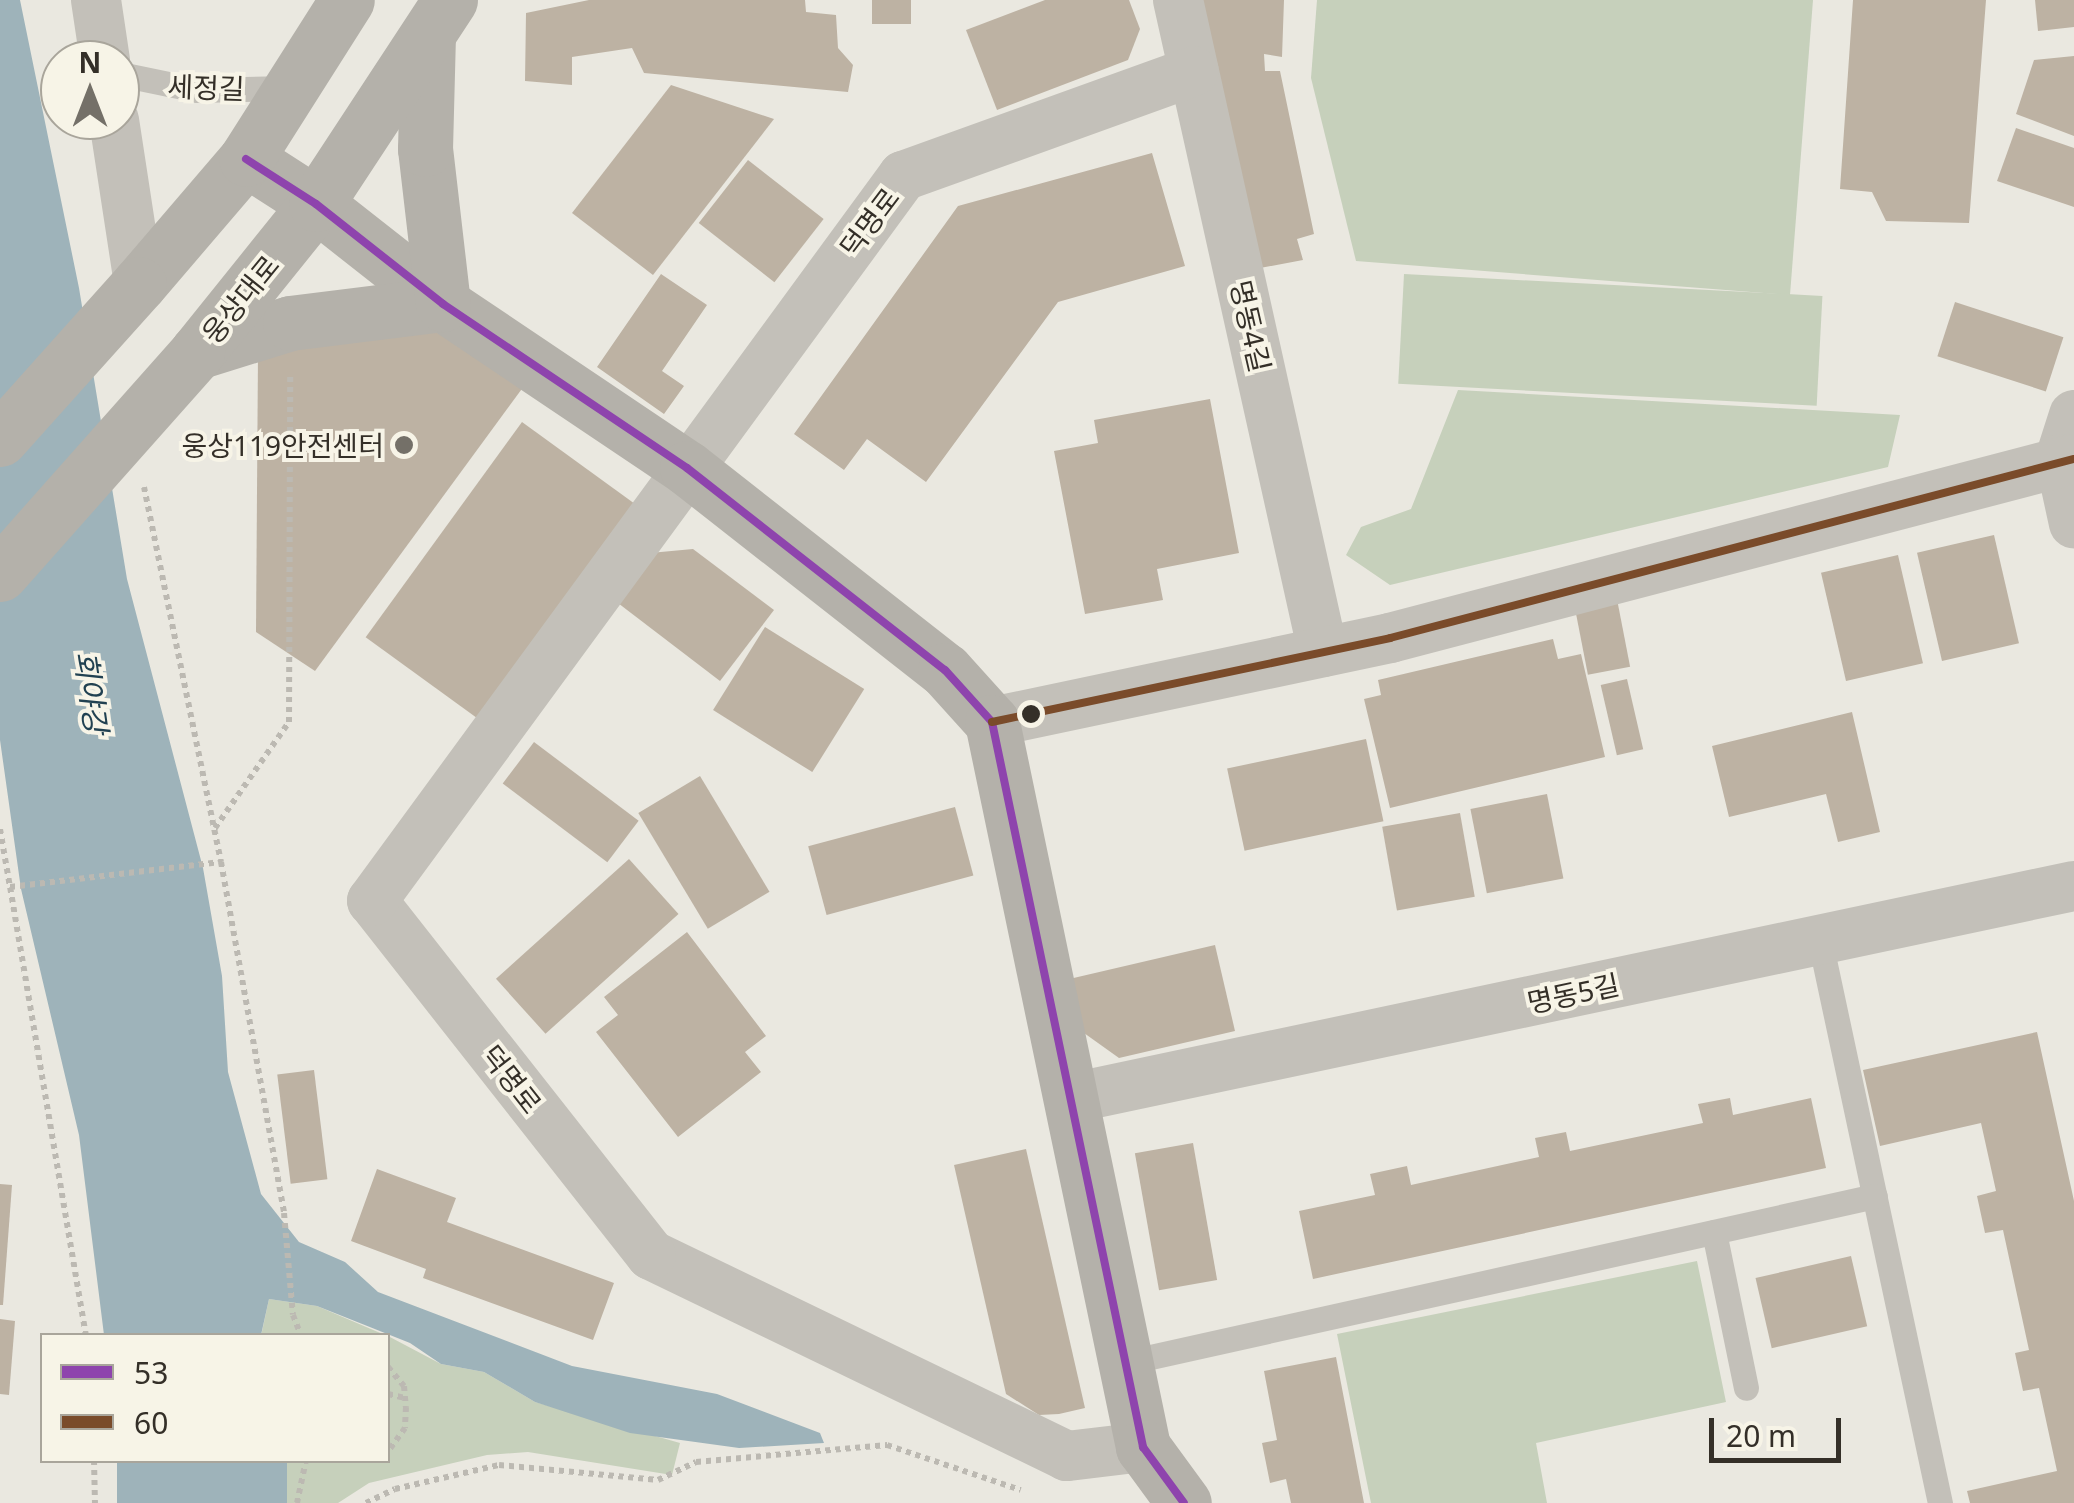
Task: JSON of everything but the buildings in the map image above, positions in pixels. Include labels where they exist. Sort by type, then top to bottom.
[{"type":"street","points":[[96,0],[102,40]]},
{"type":"street","points":[[0,439],[246,159],[347,0]]},
{"type":"street","name":"명동4길","points":[[1178,0],[1323,652]]},
{"type":"street","points":[[439,18],[425,149],[443,304]]},
{"type":"street","name":"웅상대로","points":[[0,574],[197,352],[316,204],[439,18]]},
{"type":"street","name":"덕명로","points":[[1067,1456],[651,1255],[372,900],[904,176],[1194,70]]},
{"type":"street","points":[[117,140],[139,284]]},
{"type":"street","points":[[246,159],[316,204],[443,304],[687,468],[944,670],[992,722],[1143,1446],[1184,1503]]},
{"type":"street","points":[[197,352],[290,323],[443,304]]},
{"type":"street","points":[[992,722],[1323,652],[2069,444],[2074,524]]},
{"type":"street","name":"명동5길","points":[[1072,1098],[2074,886]]},
{"type":"street","points":[[1067,1456],[1143,1446]]},
{"type":"lane","name":"세정길","points":[[140,78],[197,90],[294,88]]},
{"type":"lane","points":[[1820,941],[1940,1503]]},
{"type":"lane","points":[[1128,1362],[1875,1196]]},
{"type":"lane","points":[[1714,1232],[1746,1388]]},
{"type":"path","points":[[214,830],[288,722],[290,323]]},
{"type":"path","points":[[0,830],[14,887],[86,1333]]},
{"type":"path","points":[[14,887],[221,862],[286,1228],[292,1302],[301,1333]]},
{"type":"path","points":[[390,1371],[405,1398],[405,1428],[390,1448]]},
{"type":"path","points":[[390,1394],[405,1398]]},
{"type":"path","points":[[366,1503],[396,1488],[499,1465],[658,1480],[696,1462],[886,1445],[1030,1493],[1067,1456]]},
{"type":"path","points":[[94,1463],[95,1503]]},
{"type":"path","points":[[296,1503],[305,1463]]},
{"type":"green space","points":[[1317,0],[1813,0],[1790,295],[1356,261],[1311,78]]},
{"type":"green space","points":[[1404,274],[1822,296],[1817,406],[1398,384]]},
{"type":"green space","points":[[1458,390],[1900,415],[1888,467],[1390,585],[1346,555],[1361,527],[1411,509]]},
{"type":"green space","points":[[1697,1261],[1726,1402],[1536,1443],[1547,1503],[1371,1503],[1337,1334]]},
{"type":"green space","points":[[269,1299],[317,1306],[380,1333],[262,1333]]},
{"type":"green space","points":[[390,1337],[441,1364],[484,1372],[535,1402],[680,1443],[672,1475],[528,1452],[487,1455],[369,1483],[338,1503],[287,1503],[287,1463],[390,1463]]},
{"type":"water","name":"회야강","points":[[0,0],[20,0],[40,98],[40,140],[49,140],[79,288],[127,579],[203,868],[222,976],[228,1072],[261,1194],[299,1242],[345,1262],[378,1292],[572,1366],[717,1394],[820,1433],[824,1443],[739,1448],[630,1433],[535,1402],[484,1372],[441,1364],[390,1333],[317,1306],[269,1299],[261,1333],[104,1333],[79,1135],[21,889],[0,740]]},
{"type":"water","points":[[117,1463],[287,1463],[287,1503],[117,1503]]},
{"type":"transit line","name":"53","points":[[246,159],[316,204],[443,304],[687,468],[945,670],[992,722],[1143,1447],[1184,1503]]},
{"type":"transit line","name":"60","points":[[992,722],[1390,638],[2074,459]]},
{"type":"place","name":"웅상119안전센터","points":[[404,445]]}]
